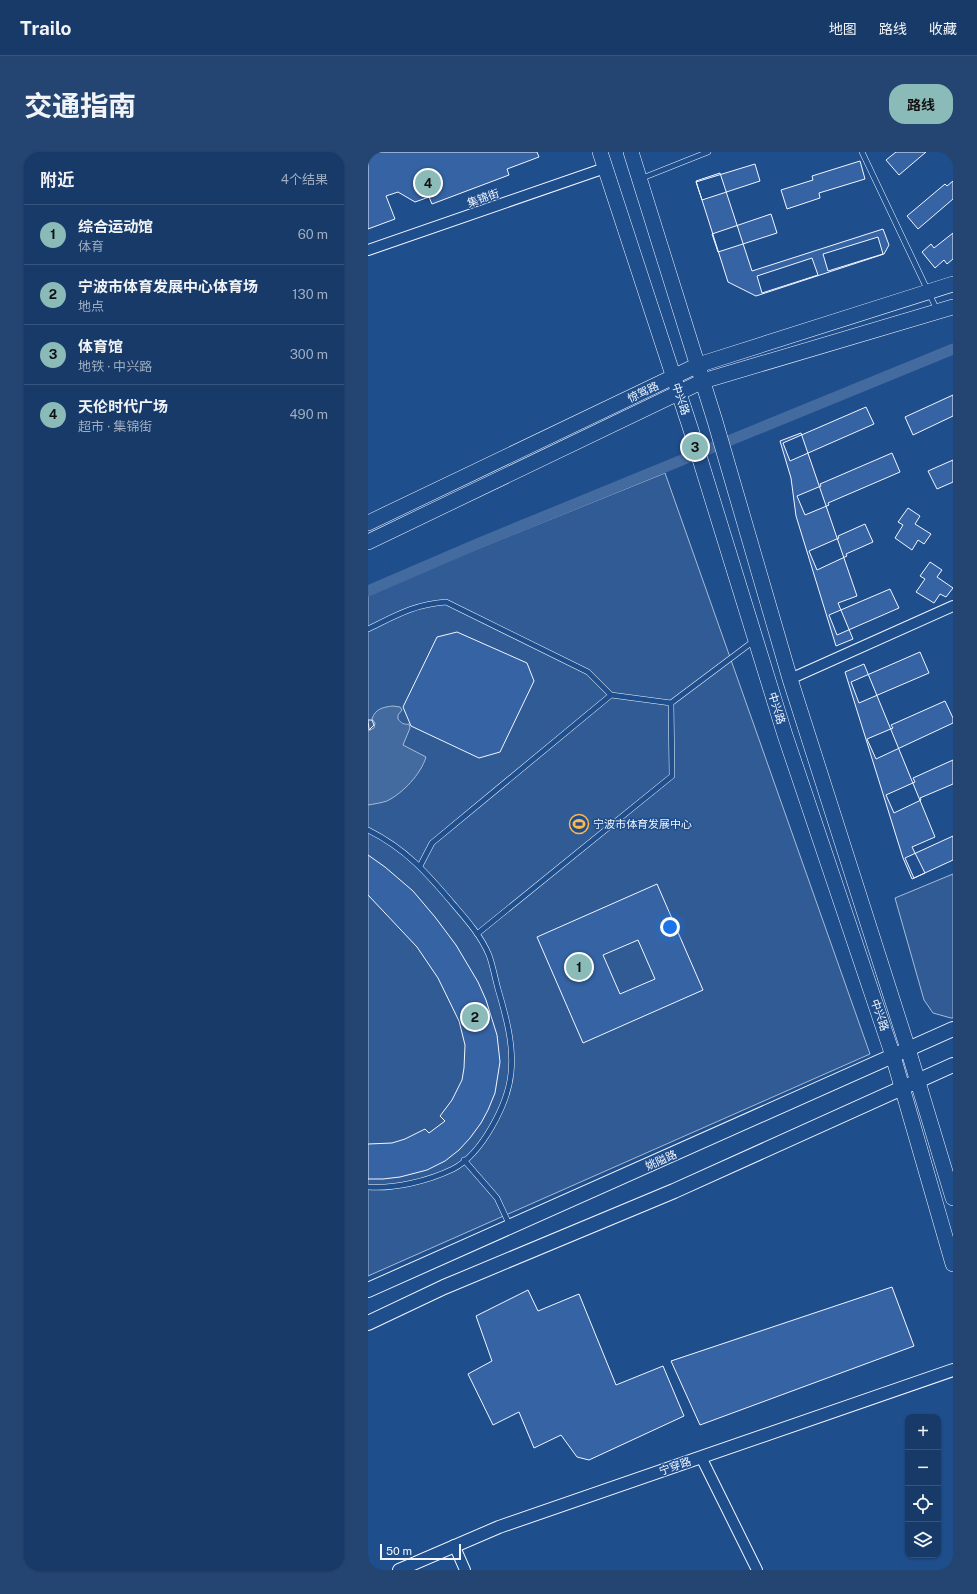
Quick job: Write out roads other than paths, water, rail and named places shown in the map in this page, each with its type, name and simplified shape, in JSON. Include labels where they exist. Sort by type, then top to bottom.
[{"type":"main road","name":"中兴路","points":[[600,152],[691,430],[785,735],[893,1056],[953,1264]]},
{"type":"main road","name":"中兴路","points":[[631,152],[703,380],[790,679],[908,1049],[916,1081],[953,1198]]},
{"type":"main road","name":"惊驾路","points":[[368,523],[698,365],[953,284]]},
{"type":"main road","name":"惊驾路","points":[[368,542],[703,380],[953,307]]},
{"type":"main road","name":"姚隘路","points":[[368,1290],[953,1028]]},
{"type":"main road","points":[[368,1322],[444,1287],[674,1192],[953,1065]]},
{"type":"street","name":"集锦街","points":[[368,250],[606,168]]},
{"type":"street","points":[[790,679],[953,606]]},
{"type":"street","name":"宁穿路","points":[[399,1570],[454,1545],[499,1527],[953,1370]]},
{"type":"street","points":[[701,1457],[757,1570]]},
{"type":"street","points":[[454,1545],[465,1570]]},
{"type":"lane","points":[[640,179],[708,152]]},
{"type":"lane","points":[[862,152],[938,311]]},
{"type":"lane","points":[[368,629],[416,606],[446,602],[588,672],[611,695],[671,703],[756,639]]},
{"type":"lane","points":[[420,866],[432,843],[611,695]]},
{"type":"lane","points":[[477,934],[672,776],[671,703]]},
{"type":"lane","points":[[368,830],[396,847],[420,866],[477,934],[488,954],[507,1022],[511,1047],[511,1072],[503,1107],[479,1144],[464,1160],[454,1168],[408,1184],[384,1188],[368,1187]]},
{"type":"lane","points":[[464,1160],[497,1198],[511,1227]]},
{"type":"waterway","points":[[368,591],[477,544],[953,349]]},
{"type":"place","name":"天伦时代广场","points":[[428,183]]},
{"type":"place","name":"体育馆","points":[[695,447]]},
{"type":"place","name":"宁波市体育发展中心","points":[[579,824]]},
{"type":"place","name":"综合运动馆","points":[[579,967]]},
{"type":"place","name":"宁波市体育发展中心体育场","points":[[475,1017]]}]
